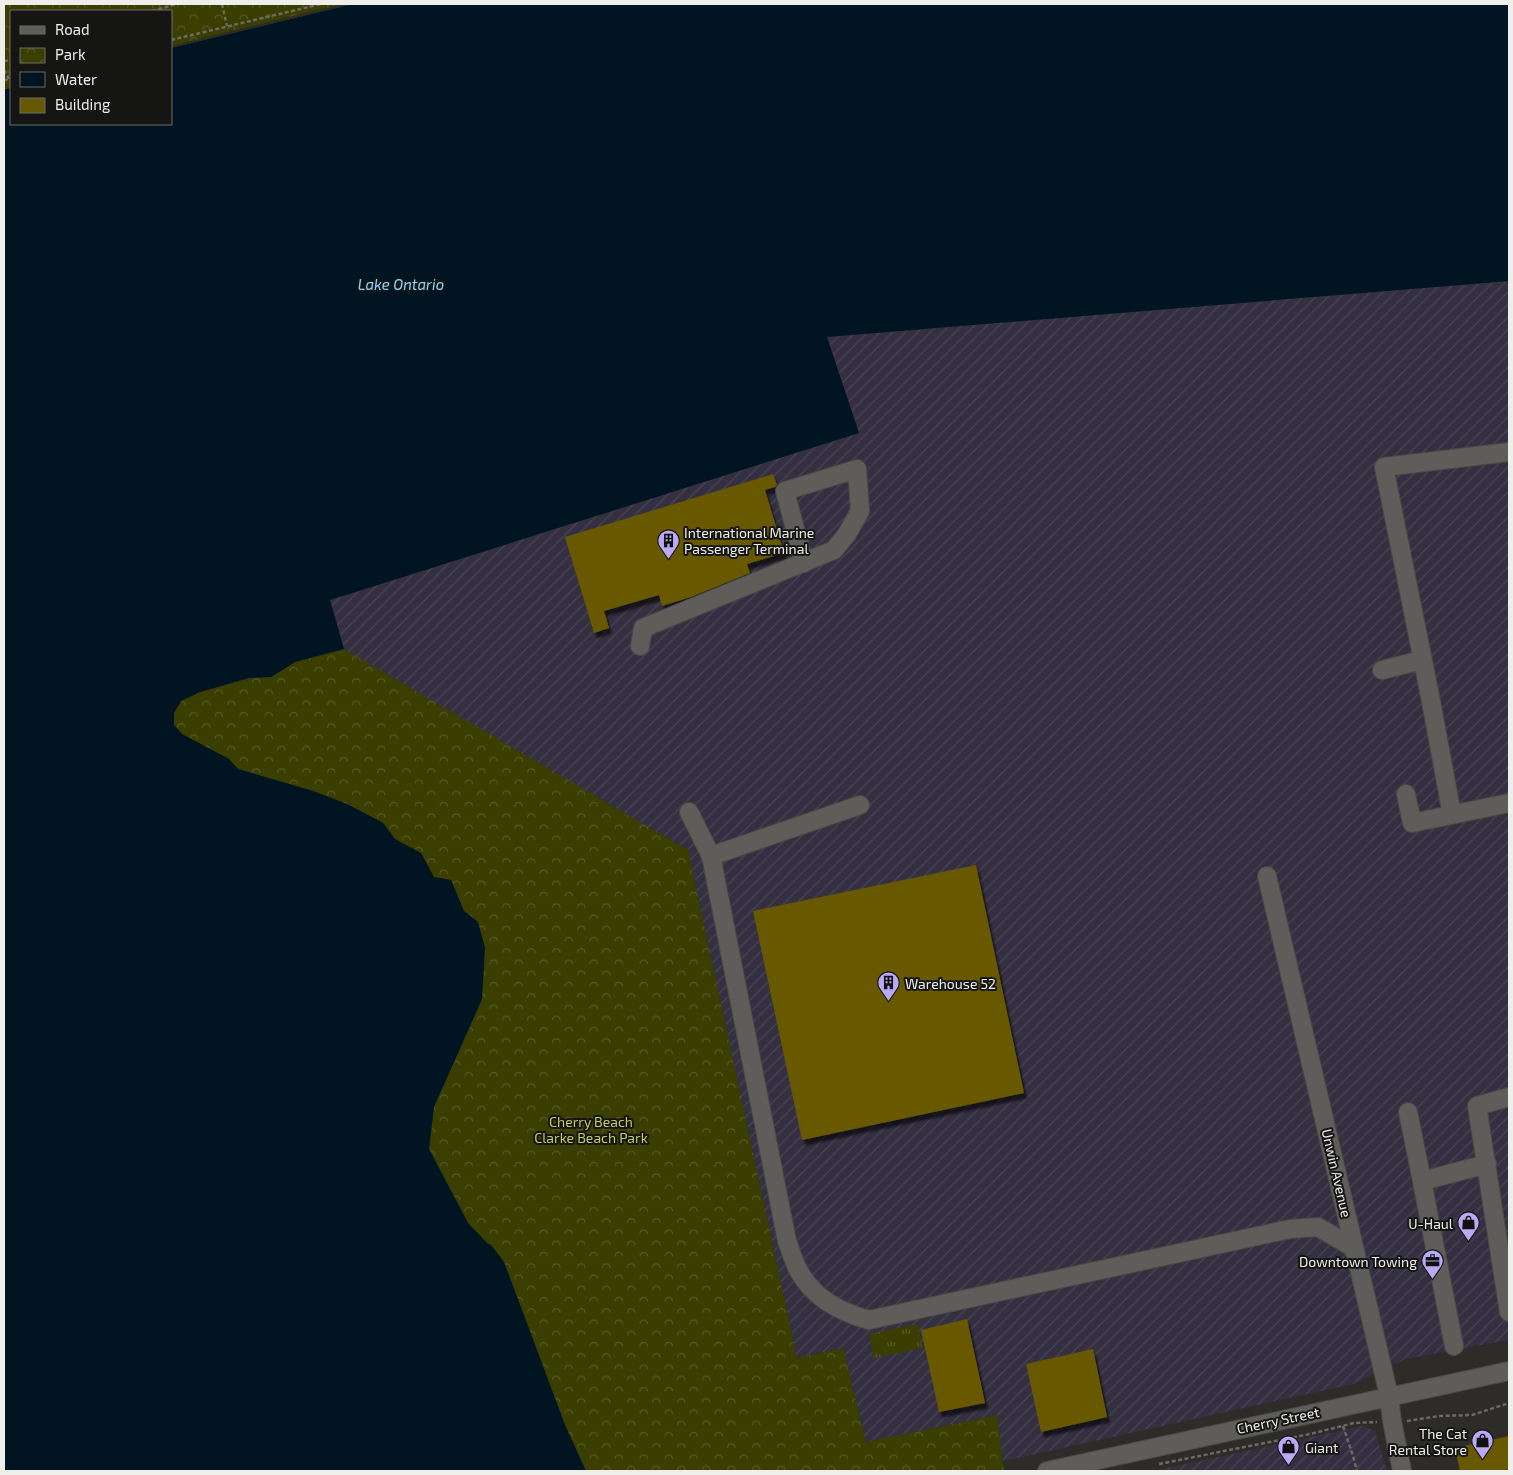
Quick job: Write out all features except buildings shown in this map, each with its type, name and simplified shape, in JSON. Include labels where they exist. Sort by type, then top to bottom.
[{"type":"street","points":[[1452,815],[1384,467],[1509,452]]},
{"type":"street","points":[[640,646],[643,628],[804,563],[834,550],[847,534],[860,511],[857,469],[786,490],[804,563]]},
{"type":"street","points":[[1382,670],[1422,660]]},
{"type":"street","points":[[1406,794],[1412,823],[1509,803]]},
{"type":"street","points":[[711,856],[860,805]]},
{"type":"street","points":[[689,812],[711,856],[787,1241],[800,1273],[820,1298],[847,1313],[869,1320],[1290,1229],[1318,1228],[1354,1248]]},
{"type":"street","name":"Unwin Avenue","points":[[1267,876],[1389,1396],[1402,1471]]},
{"type":"street","points":[[1509,1097],[1477,1106],[1509,1312]]},
{"type":"street","points":[[1408,1112],[1454,1346]]},
{"type":"street","points":[[1422,1182],[1487,1164]]},
{"type":"street","name":"Cherry Street","points":[[1046,1471],[1509,1371]]},
{"type":"path","points":[[156,10],[177,4]]},
{"type":"path","points":[[222,4],[227,26]]},
{"type":"path","points":[[172,40],[321,4]]},
{"type":"path","points":[[4,70],[10,79],[4,80]]},
{"type":"path","points":[[1417,1420],[1439,1416],[1472,1414],[1509,1403]]},
{"type":"path","points":[[1155,1465],[1366,1422]]},
{"type":"path","points":[[1343,1426],[1354,1456],[1357,1471]]},
{"type":"shaded area","points":[[1509,281],[1509,1340],[1405,1359],[1353,1384],[1003,1461],[997,1415],[866,1442],[843,1348],[797,1358],[688,850],[352,662],[344,649],[330,600],[859,433],[827,337]]},
{"type":"shaded area","points":[[1362,1426],[1375,1431],[1387,1471],[1153,1471]]},
{"type":"green space","points":[[4,4],[353,4],[172,48],[172,10],[10,10],[10,88],[4,90]]},
{"type":"green space","name":"Cherry Beach Clarke Beach Park","points":[[344,649],[688,850],[797,1358],[843,1348],[866,1442],[997,1415],[1004,1471],[586,1471],[565,1425],[504,1262],[468,1223],[429,1149],[434,1107],[482,999],[478,922],[464,911],[451,880],[434,877],[421,853],[395,839],[383,823],[347,804],[313,791],[238,769],[229,759],[182,734],[174,725],[174,713],[181,701],[200,692],[249,678],[271,677],[295,662]]},
{"type":"green space","points":[[918,1324],[922,1348],[874,1358],[869,1334]]},
{"type":"water","name":"Lake Ontario","points":[[353,4],[1509,4],[1509,281],[827,337],[859,433],[330,600],[344,649],[295,662],[271,677],[249,678],[200,692],[181,701],[174,713],[174,725],[182,734],[229,759],[238,769],[313,791],[347,804],[383,823],[395,839],[421,853],[434,877],[451,880],[464,911],[478,922],[485,948],[482,999],[434,1107],[429,1149],[468,1223],[491,1245],[504,1262],[565,1425],[586,1471],[4,1471],[4,90],[10,88],[10,125],[172,125],[172,48]]},
{"type":"pier","points":[[342,4],[353,4],[172,48],[172,46]]},
{"type":"place","name":"International Marine Passenger Terminal","points":[[668,559]]},
{"type":"place","name":"Warehouse 52","points":[[889,1002]]},
{"type":"place","name":"U-Haul","points":[[1469,1242]]},
{"type":"place","name":"Downtown Towing","points":[[1433,1280]]},
{"type":"place","name":"The Cat Rental Store","points":[[1483,1460]]},
{"type":"place","name":"Giant","points":[[1289,1466]]}]
